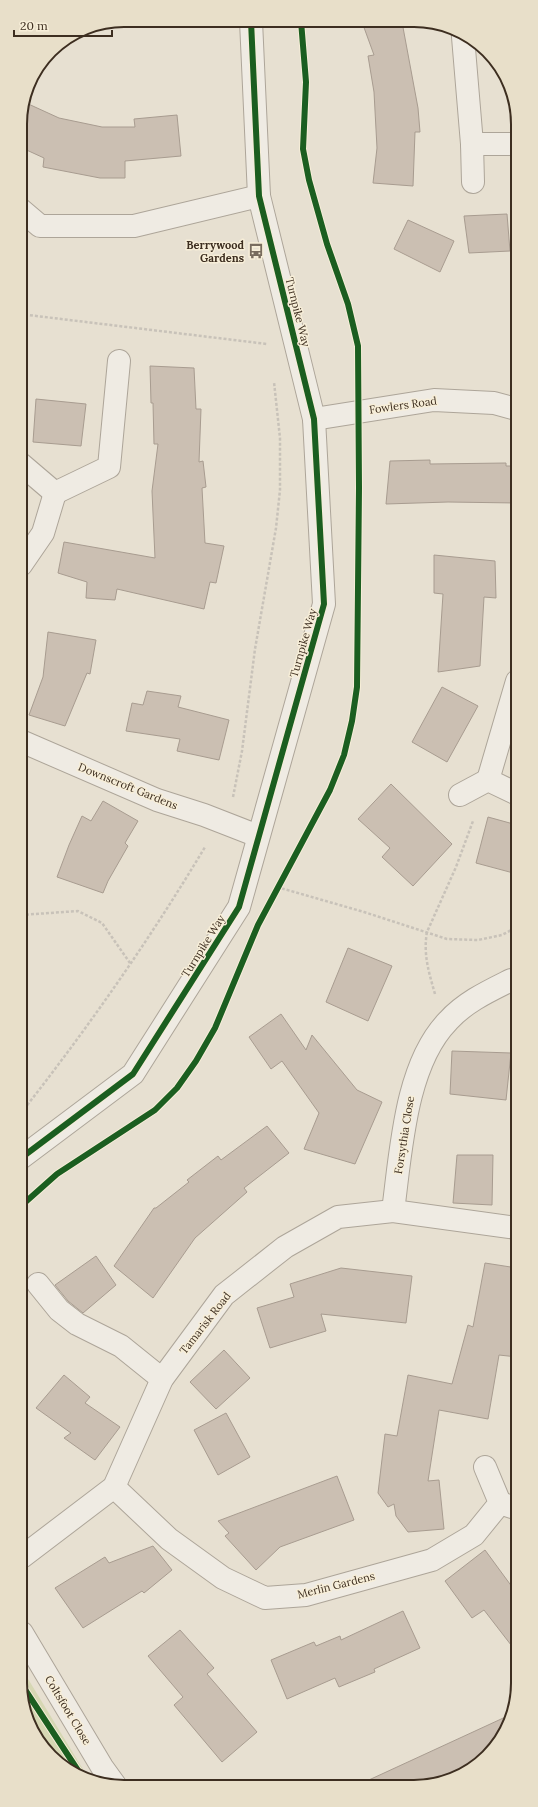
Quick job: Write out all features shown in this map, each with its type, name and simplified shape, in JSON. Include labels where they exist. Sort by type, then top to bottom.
[{"type":"street","name":"Turnpike Way","points":[[27,1154],[133,1074],[239,907],[324,604],[314,419],[259,196],[251,27]]},
{"type":"street","points":[[463,40],[472,144],[473,182]]},
{"type":"street","points":[[472,144],[511,144]]},
{"type":"street","points":[[27,215],[40,226],[134,226],[259,196]]},
{"type":"street","points":[[27,556],[43,533],[55,493],[109,467],[119,361]]},
{"type":"street","name":"Fowlers Road","points":[[314,419],[434,400],[494,403],[511,408]]},
{"type":"street","points":[[27,469],[55,493]]},
{"type":"street","points":[[460,795],[488,780],[511,701]]},
{"type":"street","name":"Downscroft Gardens","points":[[27,745],[157,800],[258,836]]},
{"type":"street","points":[[488,780],[511,791]]},
{"type":"street","name":"Forsythia Close","points":[[393,1211],[410,1093],[443,1014],[511,980]]},
{"type":"street","name":"Tamarisk Road","points":[[27,1553],[114,1487],[162,1379],[224,1295],[285,1247],[338,1217],[393,1211],[511,1227]]},
{"type":"street","points":[[38,1284],[59,1310],[77,1324],[121,1346],[162,1379]]},
{"type":"street","name":"Merlin Gardens","points":[[114,1487],[169,1539],[223,1578],[265,1598],[306,1595],[432,1560],[474,1535],[509,1506],[485,1467]]},
{"type":"street","name":"Coltsfoot Close","points":[[27,1641],[111,1779]]},
{"type":"path","points":[[27,315],[268,344]]},
{"type":"path","points":[[266,336],[269,350]]},
{"type":"path","points":[[27,1105],[90,1023],[175,898],[232,800],[242,751],[255,649],[276,528],[280,490],[280,438],[273,377]]},
{"type":"path","points":[[443,1014],[425,960],[427,932],[456,867],[488,780]]},
{"type":"path","points":[[274,894],[281,880]]},
{"type":"path","points":[[277,887],[364,912],[446,939],[478,940],[502,935],[511,930]]},
{"type":"path","points":[[27,915],[78,911],[102,923],[130,963]]},
{"type":"green space","points":[[27,1677],[84,1772],[75,1767],[55,1752],[40,1732],[30,1708],[27,1690]]},
{"type":"building","points":[[364,27],[403,27],[418,108],[420,132],[415,132],[413,186],[373,183],[377,148],[374,92],[368,56],[374,55]]},
{"type":"building","points":[[29,104],[59,118],[102,127],[135,127],[134,119],[177,115],[181,156],[125,161],[125,178],[100,178],[43,167],[44,158],[27,150],[27,117]]},
{"type":"building","points":[[507,214],[510,251],[469,253],[464,216]]},
{"type":"building","points":[[408,220],[454,241],[440,272],[394,249]]},
{"type":"building","points":[[150,366],[194,368],[196,409],[201,409],[199,462],[203,461],[206,487],[202,488],[205,543],[224,546],[216,583],[210,582],[204,609],[117,589],[115,600],[86,598],[87,582],[58,573],[64,542],[155,558],[152,491],[158,444],[154,444]]},
{"type":"building","points":[[36,399],[86,404],[81,446],[33,442]]},
{"type":"building","points":[[430,460],[430,464],[506,463],[506,466],[511,466],[511,503],[448,502],[386,504],[390,461]]},
{"type":"building","points":[[434,555],[495,561],[496,598],[484,597],[480,666],[438,672],[443,594],[434,593]]},
{"type":"building","points":[[48,632],[96,640],[90,674],[87,673],[65,726],[29,715],[43,677]]},
{"type":"building","points":[[442,687],[478,706],[447,762],[412,742]]},
{"type":"building","points":[[147,691],[181,696],[178,707],[229,720],[219,760],[177,751],[180,739],[126,731],[132,703],[143,705]]},
{"type":"building","points":[[391,784],[452,844],[413,886],[382,857],[390,848],[358,819]]},
{"type":"building","points":[[103,801],[138,821],[125,843],[128,846],[108,881],[103,893],[57,877],[82,816],[91,821]]},
{"type":"building","points":[[488,817],[511,823],[511,872],[476,863]]},
{"type":"building","points":[[348,948],[392,966],[368,1021],[326,1002]]},
{"type":"building","points":[[281,1014],[306,1050],[312,1035],[357,1090],[382,1102],[355,1164],[304,1149],[319,1113],[282,1061],[271,1069],[249,1037]]},
{"type":"building","points":[[452,1051],[511,1053],[506,1100],[450,1094]]},
{"type":"building","points":[[267,1126],[289,1153],[244,1188],[247,1192],[195,1238],[153,1298],[114,1266],[154,1208],[189,1182],[187,1180],[218,1156],[221,1160]]},
{"type":"building","points":[[457,1155],[493,1155],[492,1205],[453,1203]]},
{"type":"building","points":[[96,1256],[116,1285],[83,1313],[68,1301],[55,1285]]},
{"type":"building","points":[[485,1263],[511,1267],[511,1356],[499,1355],[488,1419],[439,1410],[428,1481],[439,1480],[444,1529],[408,1532],[396,1516],[394,1504],[388,1507],[378,1493],[385,1434],[397,1436],[408,1375],[452,1384],[468,1325],[473,1327]]},
{"type":"building","points":[[341,1268],[412,1276],[406,1323],[321,1314],[326,1331],[270,1348],[257,1308],[294,1297],[290,1284]]},
{"type":"building","points":[[224,1350],[250,1378],[216,1409],[190,1382]]},
{"type":"building","points":[[64,1375],[90,1397],[85,1403],[120,1427],[95,1460],[64,1438],[71,1433],[36,1408]]},
{"type":"building","points":[[226,1413],[250,1457],[218,1475],[194,1430]]},
{"type":"building","points":[[337,1476],[354,1520],[280,1547],[256,1570],[225,1536],[229,1533],[218,1521]]},
{"type":"building","points":[[153,1546],[172,1570],[144,1593],[142,1591],[83,1628],[55,1588],[105,1557],[109,1563]]},
{"type":"building","points":[[485,1550],[511,1585],[511,1645],[484,1610],[472,1618],[445,1581]]},
{"type":"building","points":[[403,1611],[420,1648],[374,1669],[375,1672],[339,1687],[335,1678],[287,1699],[271,1660],[314,1642],[316,1646],[340,1636],[341,1640]]},
{"type":"building","points":[[180,1630],[214,1668],[207,1674],[257,1732],[222,1762],[174,1705],[183,1697],[148,1656]]},
{"type":"building","points":[[505,1717],[495,1737],[483,1752],[463,1767],[451,1773],[427,1779],[369,1780]]},
{"type":"cycle path","points":[[27,1154],[133,1074],[239,907],[324,604],[314,419],[259,196],[251,27]]},
{"type":"cycle path","points":[[27,1201],[57,1174],[155,1110],[177,1088],[196,1061],[215,1028],[258,925],[330,790],[344,755],[352,721],[357,687],[359,488],[358,346],[348,304],[327,244],[309,180],[303,149],[306,82],[301,27]]},
{"type":"cycle path","points":[[28,1694],[76,1768]]},
{"type":"place","name":"Berrywood Gardens","points":[[256,251]]}]
